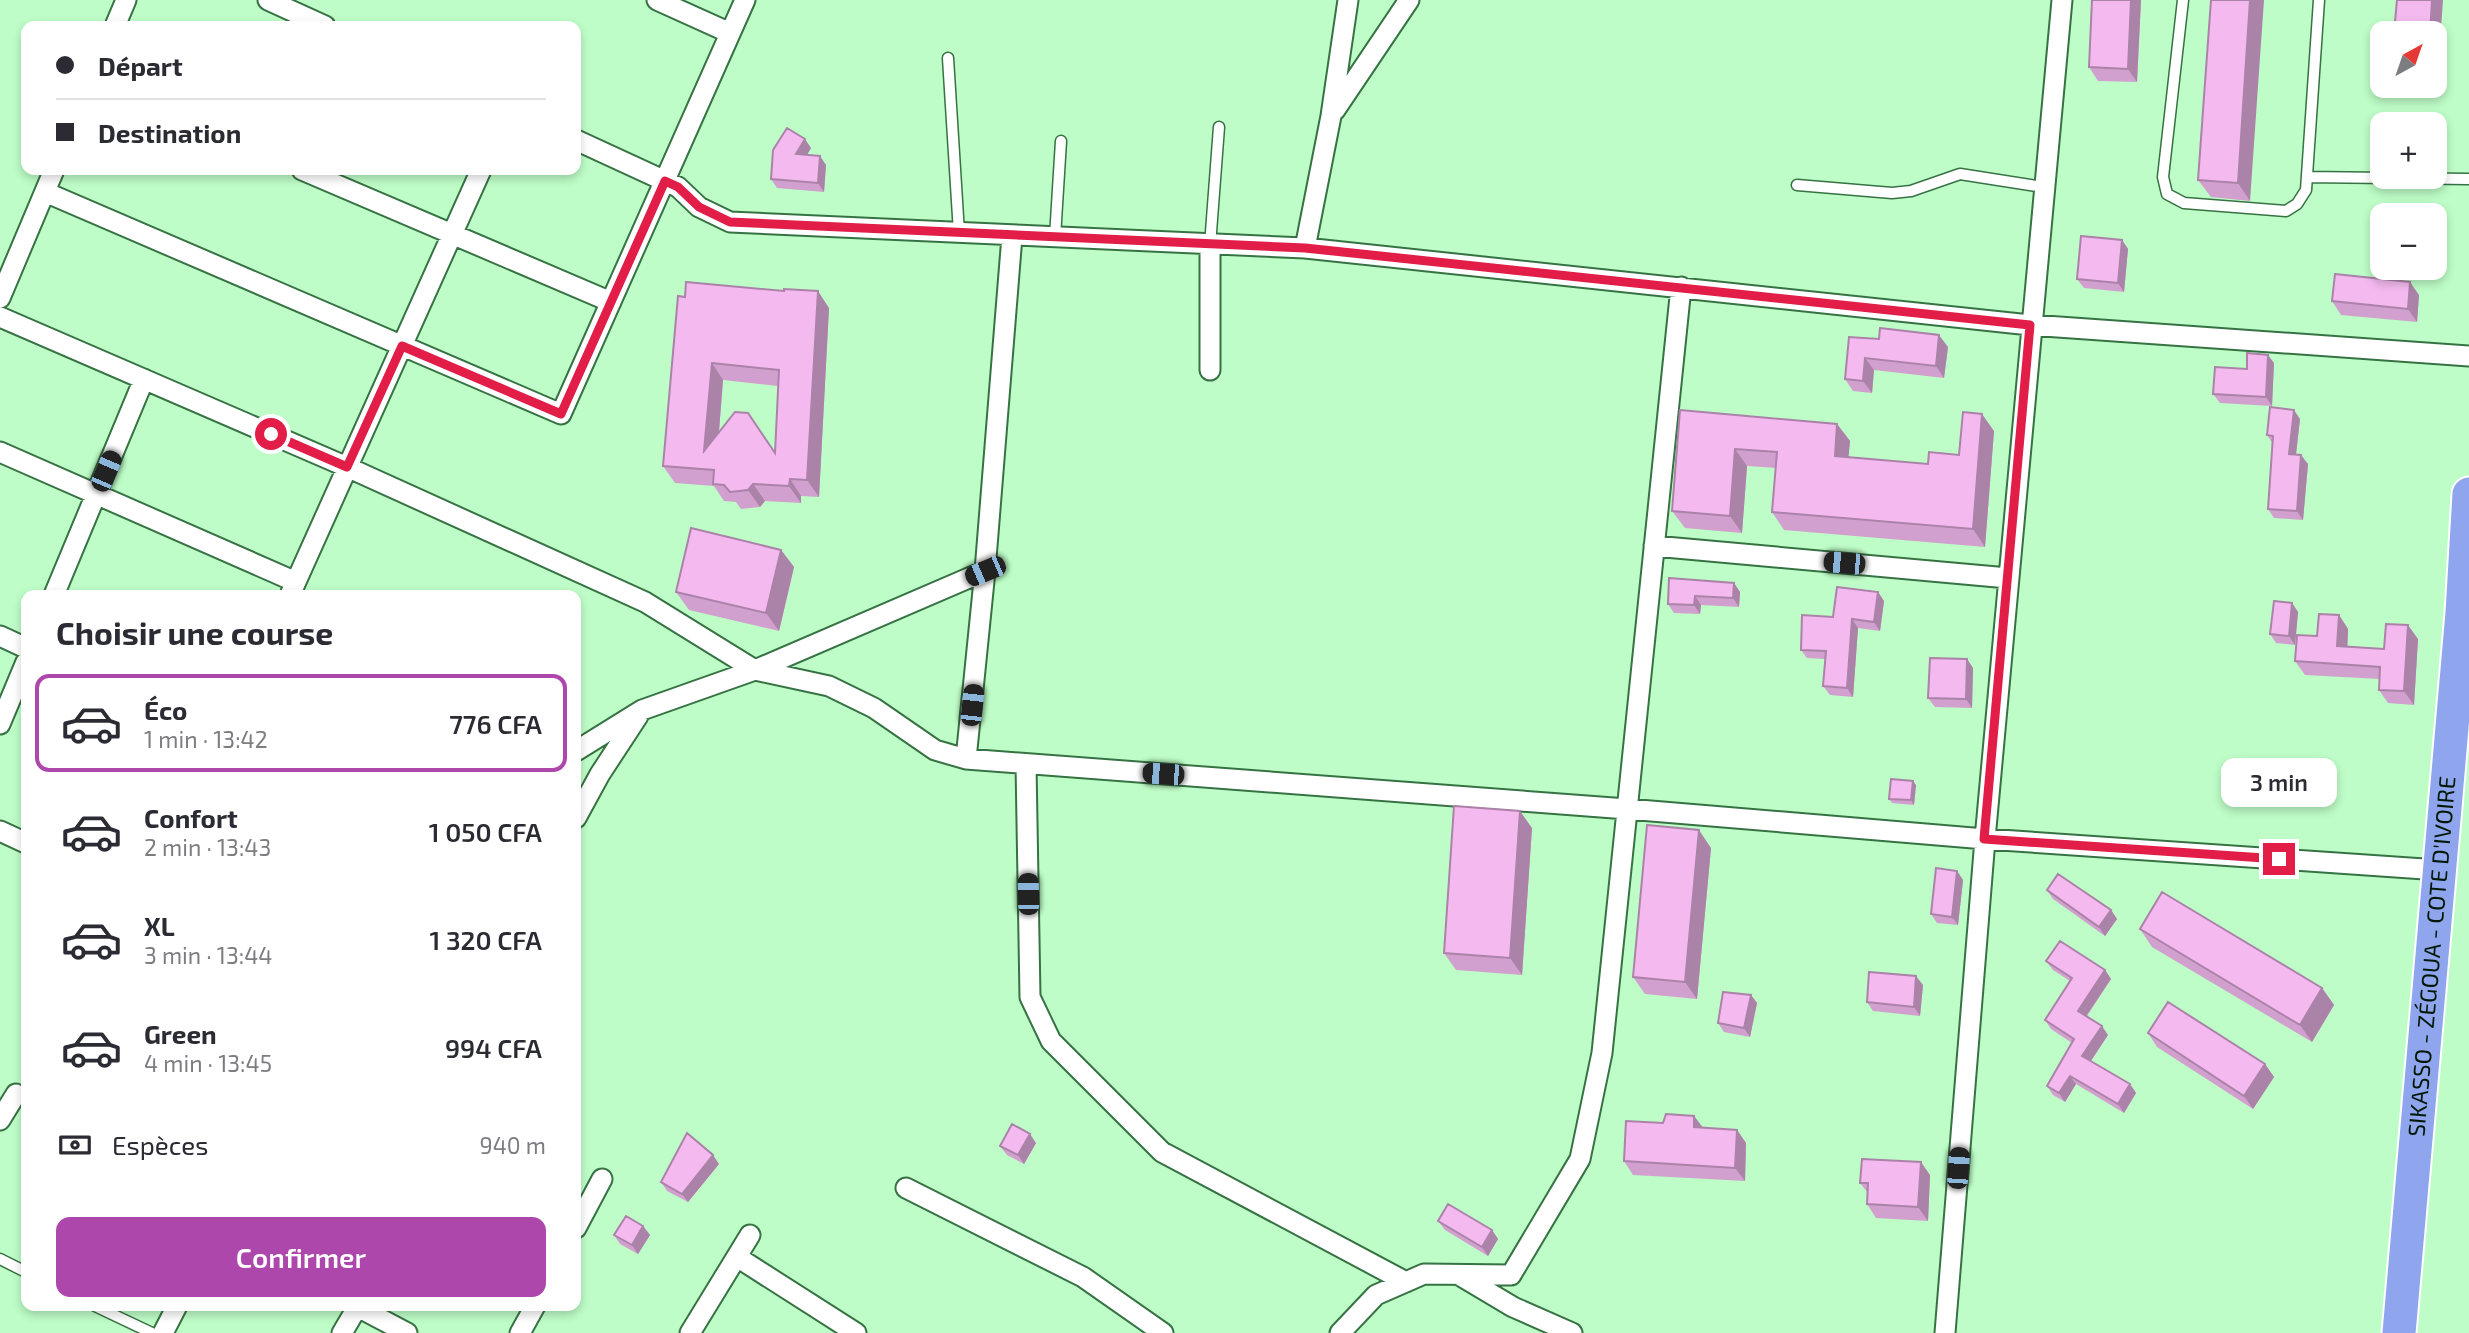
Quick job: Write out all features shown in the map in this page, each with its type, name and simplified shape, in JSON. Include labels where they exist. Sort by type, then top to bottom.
[{"type":"highway","name":"SIKASSO - ZÉGOUA - COTE D'IVOIRE","points":[[2399,1333],[2462,613],[2469,494]]},
{"type":"street","points":[[117,21],[126,0]]},
{"type":"street","points":[[268,0],[315,21]]},
{"type":"street","points":[[657,0],[730,33]]},
{"type":"street","points":[[45,192],[561,414],[745,0]]},
{"type":"street","points":[[1305,248],[1331,116],[1348,0]]},
{"type":"street","points":[[1331,116],[1409,0]]},
{"type":"street","points":[[1945,1333],[1984,839],[2062,0]]},
{"type":"street","points":[[581,142],[678,187],[699,207],[730,222],[1305,248],[2030,325],[2469,356]]},
{"type":"street","points":[[0,298],[52,175]]},
{"type":"street","points":[[314,175],[611,302]]},
{"type":"street","points":[[0,452],[96,494],[293,588],[479,175]]},
{"type":"street","points":[[966,759],[985,571],[1012,236]]},
{"type":"street","points":[[1210,244],[1210,370]]},
{"type":"street","points":[[1339,1333],[1376,1296],[1424,1274],[1511,1275],[1580,1159],[1602,1053],[1681,287]]},
{"type":"street","points":[[0,317],[347,467],[645,602],[755,670],[829,686],[874,708],[935,750],[966,759],[1984,839],[2439,870]]},
{"type":"street","points":[[56,590],[144,379]]},
{"type":"street","points":[[1654,546],[2008,578]]},
{"type":"street","points":[[581,748],[642,710],[755,670],[985,571]]},
{"type":"street","points":[[0,636],[21,646]]},
{"type":"street","points":[[0,724],[21,674]]},
{"type":"street","points":[[581,809],[600,774],[642,710]]},
{"type":"street","points":[[1026,764],[1030,997],[1051,1041],[1162,1152],[1406,1282]]},
{"type":"street","points":[[0,831],[21,841]]},
{"type":"street","points":[[0,1120],[14,1093]]},
{"type":"street","points":[[581,1219],[602,1179]]},
{"type":"street","points":[[906,1188],[1083,1277],[1163,1333]]},
{"type":"street","points":[[690,1333],[750,1235]]},
{"type":"street","points":[[737,1257],[856,1333]]},
{"type":"street","points":[[1457,1274],[1513,1307],[1572,1333]]},
{"type":"street","points":[[163,1333],[174,1311]]},
{"type":"street","points":[[342,1333],[354,1311]]},
{"type":"street","points":[[366,1311],[407,1333]]},
{"type":"street","points":[[520,1333],[532,1311]]},
{"type":"lane","points":[[2183,0],[2163,177],[2167,194],[2184,203],[2286,211],[2297,204],[2306,190],[2319,0]]},
{"type":"lane","points":[[948,58],[959,233]]},
{"type":"lane","points":[[1210,244],[1219,127]]},
{"type":"lane","points":[[1055,238],[1061,141]]},
{"type":"lane","points":[[1797,186],[1892,193],[1910,191],[1960,174],[2043,187]]},
{"type":"lane","points":[[2307,177],[2469,180]]},
{"type":"lane","points":[[0,1259],[21,1270]]},
{"type":"lane","points":[[106,1311],[152,1333]]},
{"type":"building","points":[[2092,0],[2131,0],[2128,69],[2089,67]]},
{"type":"building","points":[[2211,0],[2250,0],[2238,183],[2198,180]]},
{"type":"building","points":[[2397,0],[2432,0],[2431,21],[2395,21]]},
{"type":"building","points":[[787,128],[805,139],[796,154],[820,156],[818,183],[771,179],[773,150]]},
{"type":"building","points":[[2081,236],[2122,240],[2118,283],[2077,279]]},
{"type":"building","points":[[2335,274],[2370,278],[2370,280],[2410,282],[2408,309],[2332,301]]},
{"type":"building","points":[[686,282],[784,291],[818,291],[807,480],[790,479],[789,486],[753,484],[748,490],[730,492],[724,485],[713,484],[714,470],[663,466],[678,296],[685,297]],"holes":[[[712,363],[779,370],[775,453],[748,413],[735,412],[704,451]]]},
{"type":"building","points":[[1880,328],[1939,335],[1936,366],[1865,358],[1863,381],[1845,379],[1849,337],[1879,339]]},
{"type":"building","points":[[2247,353],[2268,355],[2266,397],[2213,394],[2215,367],[2247,369]]},
{"type":"building","points":[[2270,407],[2294,410],[2289,454],[2301,455],[2297,511],[2268,509],[2273,436],[2267,435]]},
{"type":"building","points":[[1680,410],[1837,424],[1835,456],[1928,464],[1929,452],[1959,455],[1963,412],[1982,414],[1973,529],[1772,512],[1777,452],[1735,449],[1730,516],[1672,511]]},
{"type":"building","points":[[691,528],[781,550],[766,613],[676,592]]},
{"type":"building","points":[[1669,578],[1734,583],[1733,598],[1695,596],[1694,605],[1668,604]]},
{"type":"building","points":[[1837,587],[1878,592],[1874,622],[1852,619],[1847,688],[1823,686],[1826,651],[1801,650],[1802,615],[1833,617]]},
{"type":"building","points":[[2274,601],[2292,603],[2289,636],[2270,634]]},
{"type":"building","points":[[2319,614],[2339,615],[2337,646],[2384,649],[2386,624],[2408,625],[2404,691],[2379,690],[2380,667],[2295,661],[2297,635],[2317,636]]},
{"type":"building","points":[[1930,658],[1967,659],[1966,699],[1928,698]]},
{"type":"building","points":[[1891,779],[1913,781],[1911,800],[1889,799]]},
{"type":"building","points":[[1454,806],[1520,811],[1510,958],[1444,953]]},
{"type":"building","points":[[1647,825],[1699,830],[1685,982],[1633,977]]},
{"type":"building","points":[[1936,868],[1957,871],[1952,917],[1931,914]]},
{"type":"building","points":[[2058,874],[2111,910],[2099,927],[2047,890]]},
{"type":"building","points":[[2162,892],[2322,988],[2300,1025],[2140,929]]},
{"type":"building","points":[[2060,941],[2105,970],[2078,1011],[2102,1026],[2082,1056],[2130,1084],[2118,1104],[2070,1076],[2059,1093],[2047,1086],[2074,1039],[2045,1020],[2072,978],[2046,961]]},
{"type":"building","points":[[1869,972],[1916,976],[1914,1007],[1867,1002]]},
{"type":"building","points":[[1723,992],[1751,995],[1744,1028],[1718,1023]]},
{"type":"building","points":[[2168,1002],[2265,1064],[2244,1096],[2148,1033]]},
{"type":"building","points":[[1666,1114],[1694,1116],[1694,1127],[1737,1130],[1735,1168],[1624,1161],[1626,1121],[1663,1123]]},
{"type":"building","points":[[1012,1124],[1030,1134],[1018,1155],[1000,1146]]},
{"type":"building","points":[[687,1133],[713,1155],[682,1194],[661,1182]]},
{"type":"building","points":[[1862,1159],[1921,1162],[1918,1207],[1867,1204],[1868,1183],[1860,1183]]},
{"type":"building","points":[[1448,1204],[1492,1230],[1482,1247],[1438,1221]]},
{"type":"building","points":[[626,1216],[643,1226],[632,1245],[614,1235]]},
{"type":"route","points":[[271,434],[347,467],[402,346],[561,414],[665,181],[678,187],[699,207],[730,222],[1305,248],[2030,325],[1984,839],[2279,859]]}]
